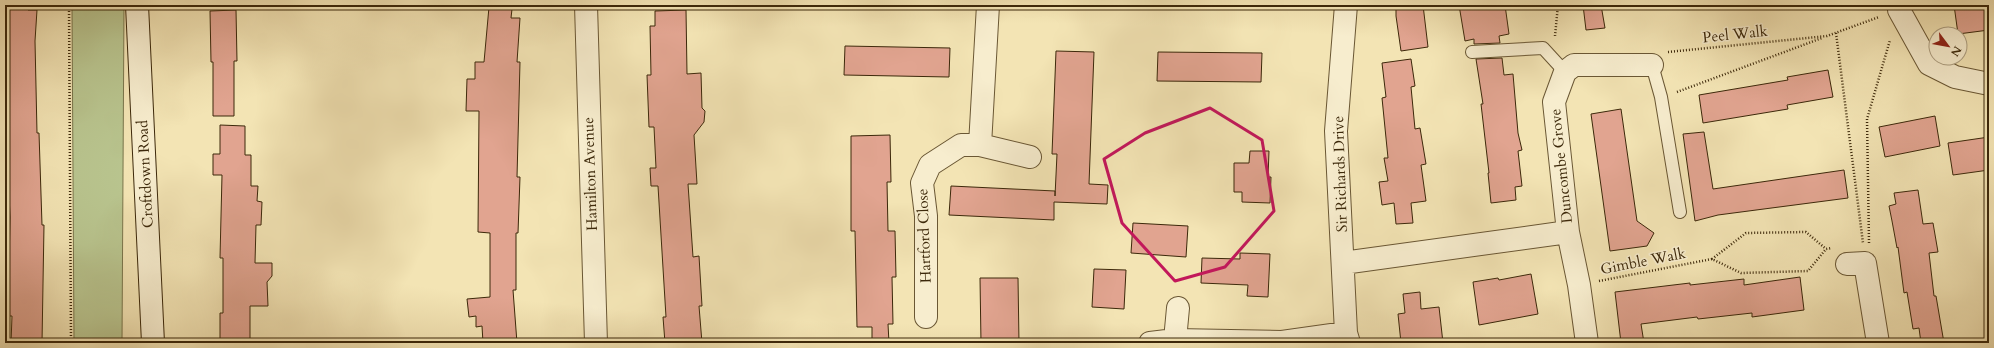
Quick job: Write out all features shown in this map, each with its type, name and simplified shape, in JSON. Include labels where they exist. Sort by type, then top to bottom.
[{"type":"street","name":"Croftdown Road","points":[[137,5],[153,343]]},
{"type":"street","name":"Hamilton Avenue","points":[[586,5],[596,343]]},
{"type":"street","points":[[980,145],[988,5]]},
{"type":"street","name":"Sir Richards Drive","points":[[1346,5],[1336,131],[1347,338]]},
{"type":"street","points":[[1899,8],[1929,64],[1955,77],[1989,84]]},
{"type":"street","points":[[1569,69],[1652,65]]},
{"type":"street","name":"Duncombe Grove","points":[[1569,69],[1554,102],[1568,232],[1579,285],[1587,343]]},
{"type":"street","name":"Hartford Close","points":[[926,317],[926,216],[922,183],[930,165],[961,145],[980,145],[1030,156]]},
{"type":"street","name":"Duncombe Grove","points":[[1343,263],[1568,232]]},
{"type":"street","points":[[1846,253],[1865,263],[1878,343]]},
{"type":"street","points":[[1175,340],[1178,308]]},
{"type":"street","points":[[1150,343],[1175,340],[1282,342],[1347,338]]},
{"type":"lane","points":[[1472,52],[1543,48],[1569,69]]},
{"type":"lane","points":[[1652,65],[1661,97],[1680,212]]},
{"type":"path","points":[[69,5],[71,343]]},
{"type":"path","points":[[1558,5],[1555,37],[1569,69]]},
{"type":"path","points":[[1712,259],[1741,273],[1808,271],[1826,249],[1846,253],[1863,245],[1869,244],[1867,119],[1899,8]]},
{"type":"path","name":"Peel Walk","points":[[1661,97],[1836,33],[1899,8]]},
{"type":"path","points":[[1836,33],[1863,245]]},
{"type":"path","name":"Peel Walk","points":[[1652,65],[1661,53],[1827,36]]},
{"type":"path","name":"Gimble Walk","points":[[1579,285],[1712,259],[1746,233],[1806,232],[1826,249]]},
{"type":"highlighted area","points":[[1210,108],[1262,140],[1274,211],[1225,267],[1175,281],[1122,223],[1104,159],[1145,133]]},
{"type":"green space","points":[[72,5],[124,5],[122,343],[74,343]]},
{"type":"building","points":[[5,5],[28,5],[28,10],[37,10],[35,41],[37,133],[39,133],[42,225],[44,225],[42,343],[11,343],[12,316],[8,316],[10,217],[5,127]]},
{"type":"building","points":[[1396,5],[1423,5],[1428,47],[1401,51]]},
{"type":"building","points":[[1459,5],[1505,5],[1509,34],[1499,36],[1500,43],[1474,44],[1474,39],[1465,41]]},
{"type":"building","points":[[1583,5],[1601,5],[1605,28],[1586,30]]},
{"type":"building","points":[[1954,5],[1989,5],[1989,30],[1968,33],[1968,26],[1957,26]]},
{"type":"building","points":[[489,7],[512,9],[511,18],[520,18],[517,62],[520,62],[517,177],[520,177],[518,233],[516,233],[516,290],[513,290],[517,343],[483,343],[482,326],[476,327],[476,316],[469,317],[467,299],[490,297],[490,233],[478,232],[479,111],[466,111],[467,79],[475,79],[475,62],[484,62]]},
{"type":"building","points":[[236,10],[237,61],[234,61],[234,116],[213,116],[213,62],[211,62],[210,11]]},
{"type":"building","points":[[686,10],[687,74],[701,73],[702,108],[705,111],[704,122],[694,135],[697,184],[688,184],[693,257],[699,256],[702,306],[699,306],[702,343],[665,343],[663,317],[666,317],[658,186],[651,186],[650,168],[656,168],[654,127],[649,127],[647,75],[651,75],[650,26],[655,26],[655,11]]},
{"type":"building","points":[[845,46],[950,48],[949,77],[844,75]]},
{"type":"building","points":[[1056,51],[1094,52],[1089,184],[1108,185],[1107,204],[1054,202],[1054,220],[949,215],[951,186],[1055,191],[1055,196],[1057,154],[1052,154]]},
{"type":"building","points":[[1158,52],[1262,53],[1261,82],[1157,81]]},
{"type":"building","points":[[1502,58],[1504,75],[1513,74],[1518,133],[1522,150],[1518,151],[1522,186],[1515,187],[1516,200],[1491,203],[1481,104],[1483,104],[1476,59]]},
{"type":"building","points":[[1411,59],[1415,86],[1411,87],[1415,129],[1420,128],[1426,164],[1421,165],[1426,201],[1411,203],[1413,223],[1396,224],[1394,203],[1382,205],[1379,182],[1388,181],[1384,158],[1388,158],[1382,98],[1386,97],[1382,63]]},
{"type":"building","points":[[1828,70],[1833,97],[1787,105],[1788,109],[1703,123],[1699,95],[1788,80],[1787,77]]},
{"type":"building","points":[[1621,109],[1637,221],[1654,233],[1647,246],[1610,251],[1591,114]]},
{"type":"building","points":[[1935,116],[1940,146],[1885,157],[1879,127]]},
{"type":"building","points":[[220,125],[245,126],[245,155],[251,155],[251,186],[258,186],[257,201],[262,202],[261,225],[256,225],[255,263],[272,263],[272,276],[267,282],[268,306],[250,306],[250,343],[220,343],[220,313],[223,313],[223,258],[220,258],[222,175],[213,175],[213,154],[220,154]]},
{"type":"building","points":[[1704,132],[1713,189],[1844,170],[1848,198],[1718,215],[1695,221],[1683,134]]},
{"type":"building","points":[[890,135],[891,182],[887,182],[888,231],[895,231],[896,277],[892,277],[893,324],[888,324],[889,343],[872,343],[872,327],[857,327],[855,231],[851,231],[851,136]]},
{"type":"building","points":[[1989,137],[1989,170],[1953,175],[1948,143]]},
{"type":"building","points":[[1250,151],[1269,151],[1268,177],[1271,177],[1270,203],[1242,202],[1242,192],[1234,192],[1234,163],[1249,163]]},
{"type":"building","points":[[1918,190],[1923,224],[1933,223],[1938,252],[1929,253],[1934,296],[1936,296],[1944,343],[1921,343],[1919,328],[1913,329],[1907,292],[1904,293],[1898,247],[1897,248],[1889,206],[1896,204],[1894,193]]},
{"type":"building","points":[[1133,223],[1188,226],[1186,257],[1131,253]]},
{"type":"building","points":[[1240,253],[1270,254],[1268,297],[1247,296],[1248,285],[1201,283],[1202,258],[1240,259]]},
{"type":"building","points":[[1094,269],[1126,270],[1124,309],[1092,307]]},
{"type":"building","points":[[1531,274],[1538,314],[1479,325],[1473,282],[1498,278],[1499,280]]},
{"type":"building","points":[[1800,277],[1804,310],[1752,317],[1752,313],[1698,319],[1697,317],[1641,324],[1644,343],[1621,343],[1615,292],[1690,283],[1690,285],[1744,279],[1744,285]]},
{"type":"building","points":[[980,278],[1018,278],[1019,343],[981,343]]},
{"type":"building","points":[[1420,292],[1421,309],[1439,307],[1443,343],[1401,343],[1398,314],[1405,313],[1403,294]]}]
